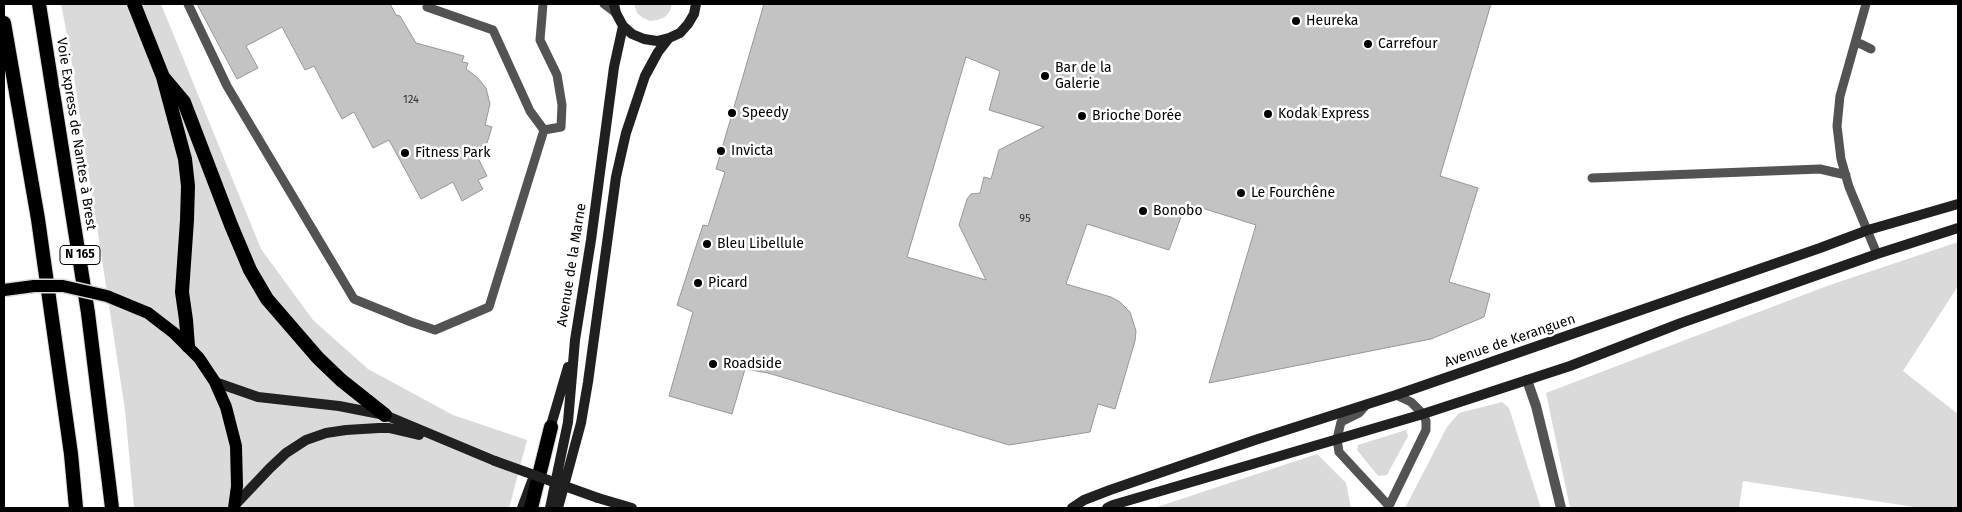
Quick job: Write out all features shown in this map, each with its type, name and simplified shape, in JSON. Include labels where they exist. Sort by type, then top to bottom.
[{"type":"highway","name":"Voie Express de Nantes à Brest","points":[[39,4],[88,313],[112,508]]},
{"type":"highway","points":[[134,4],[163,77],[180,137],[188,186],[182,292],[188,346]]},
{"type":"highway","name":"N 165","points":[[4,23],[38,219],[57,350],[76,508]]},
{"type":"highway","points":[[163,77],[184,102],[231,225],[250,270],[267,299],[318,358],[341,380],[385,414]]},
{"type":"highway","points":[[531,508],[551,427]]},
{"type":"main road","points":[[615,9],[623,26],[632,34],[644,39],[657,41],[680,33],[694,14],[696,4]]},
{"type":"main road","name":"Avenue de la Marne","points":[[550,508],[568,422],[575,340],[591,240],[614,67],[623,26]]},
{"type":"main road","points":[[558,508],[581,423],[616,177],[626,133],[645,76],[658,52],[669,38]]},
{"type":"main road","name":"Avenue de Keranguen","points":[[1072,508],[1084,500],[1110,490],[1255,440],[1396,395],[1868,230],[1958,204]]},
{"type":"main road","points":[[1107,508],[1423,414],[1528,380],[1690,320],[1877,254],[1958,228]]},
{"type":"main road","points":[[4,290],[34,286],[63,286],[107,296],[148,313],[188,346],[200,358],[215,382],[226,407],[236,446],[237,486],[234,507]]},
{"type":"main road","points":[[522,508],[551,427],[575,340]]},
{"type":"main road","points":[[215,382],[258,397],[339,406],[385,414],[494,461],[632,508]]},
{"type":"main road","points":[[234,507],[286,453],[306,440],[326,433],[388,428],[442,440]]},
{"type":"street","points":[[1528,380],[1561,508]]},
{"type":"lane","points":[[188,4],[227,86],[354,299],[411,322],[435,330],[489,307],[544,130]]},
{"type":"lane","points":[[428,4],[427,7],[493,30],[530,111],[544,130]]},
{"type":"lane","points":[[543,4],[540,40],[557,75],[562,105],[561,126],[544,130]]},
{"type":"lane","points":[[604,4],[615,9]]},
{"type":"lane","points":[[1866,4],[1840,96],[1838,119],[1841,159],[1877,254]]},
{"type":"lane","points":[[1855,43],[1870,49]]},
{"type":"lane","points":[[1592,178],[1820,169],[1846,175]]},
{"type":"lane","points":[[1367,404],[1359,413],[1341,422],[1337,439],[1339,452],[1388,507],[1426,430],[1426,421],[1423,414],[1411,402],[1396,395]]},
{"type":"shaded area","points":[[61,4],[161,4],[261,249],[313,320],[368,369],[453,415],[527,440],[509,508],[134,508],[125,410],[70,51]]},
{"type":"shaded area","points":[[634,4],[672,4],[670,11],[665,17],[650,21],[637,13]]},
{"type":"shaded area","points":[[1958,242],[1958,286],[1903,371],[1958,414],[1958,508],[1921,508],[1743,481],[1739,508],[1570,508],[1546,393],[1827,286]]},
{"type":"shaded area","points":[[1502,402],[1509,408],[1541,508],[1405,508],[1447,427],[1459,413]]},
{"type":"shaded area","points":[[1406,430],[1408,436],[1387,475],[1378,476],[1357,450],[1358,445]]},
{"type":"shaded area","points":[[1317,454],[1346,483],[1351,508],[1154,508]]},
{"type":"building","points":[[197,4],[390,4],[396,15],[400,16],[416,43],[464,56],[462,62],[468,63],[466,69],[477,77],[486,88],[490,104],[485,125],[492,127],[487,143],[474,150],[487,176],[478,180],[483,189],[462,201],[453,182],[421,199],[389,140],[373,148],[354,112],[342,119],[314,66],[305,70],[282,27],[246,46],[258,68],[237,79]]},
{"type":"building","points":[[764,4],[1491,4],[1440,176],[1478,188],[1449,282],[1490,294],[1484,317],[1431,339],[1209,383],[1256,225],[1186,203],[1169,250],[1087,224],[1066,284],[1111,297],[1120,302],[1130,312],[1136,331],[1135,341],[1115,409],[1098,404],[1090,432],[1009,445],[768,373],[745,369],[732,414],[669,396],[693,312],[677,305],[703,225],[708,226],[725,172],[716,169]],"holes":[[[966,57],[1000,71],[989,110],[1044,127],[999,150],[991,179],[984,177],[980,193],[971,194],[967,199],[959,225],[986,280],[907,257]]]},
{"type":"place","name":"Heureka","points":[[1296,21]]},
{"type":"place","name":"Carrefour","points":[[1368,44]]},
{"type":"place","name":"Bar de la Galerie","points":[[1045,76]]},
{"type":"place","name":"Speedy","points":[[732,113]]},
{"type":"place","name":"Kodak Express","points":[[1268,114]]},
{"type":"place","name":"Brioche Dorée","points":[[1082,116]]},
{"type":"place","name":"Invicta","points":[[721,151]]},
{"type":"place","name":"Fitness Park","points":[[405,153]]},
{"type":"place","name":"Le Fourchêne","points":[[1241,193]]},
{"type":"place","name":"Bonobo","points":[[1143,211]]},
{"type":"place","name":"Bleu Libellule","points":[[707,244]]},
{"type":"place","name":"Picard","points":[[698,283]]},
{"type":"place","name":"Roadside","points":[[713,364]]}]
